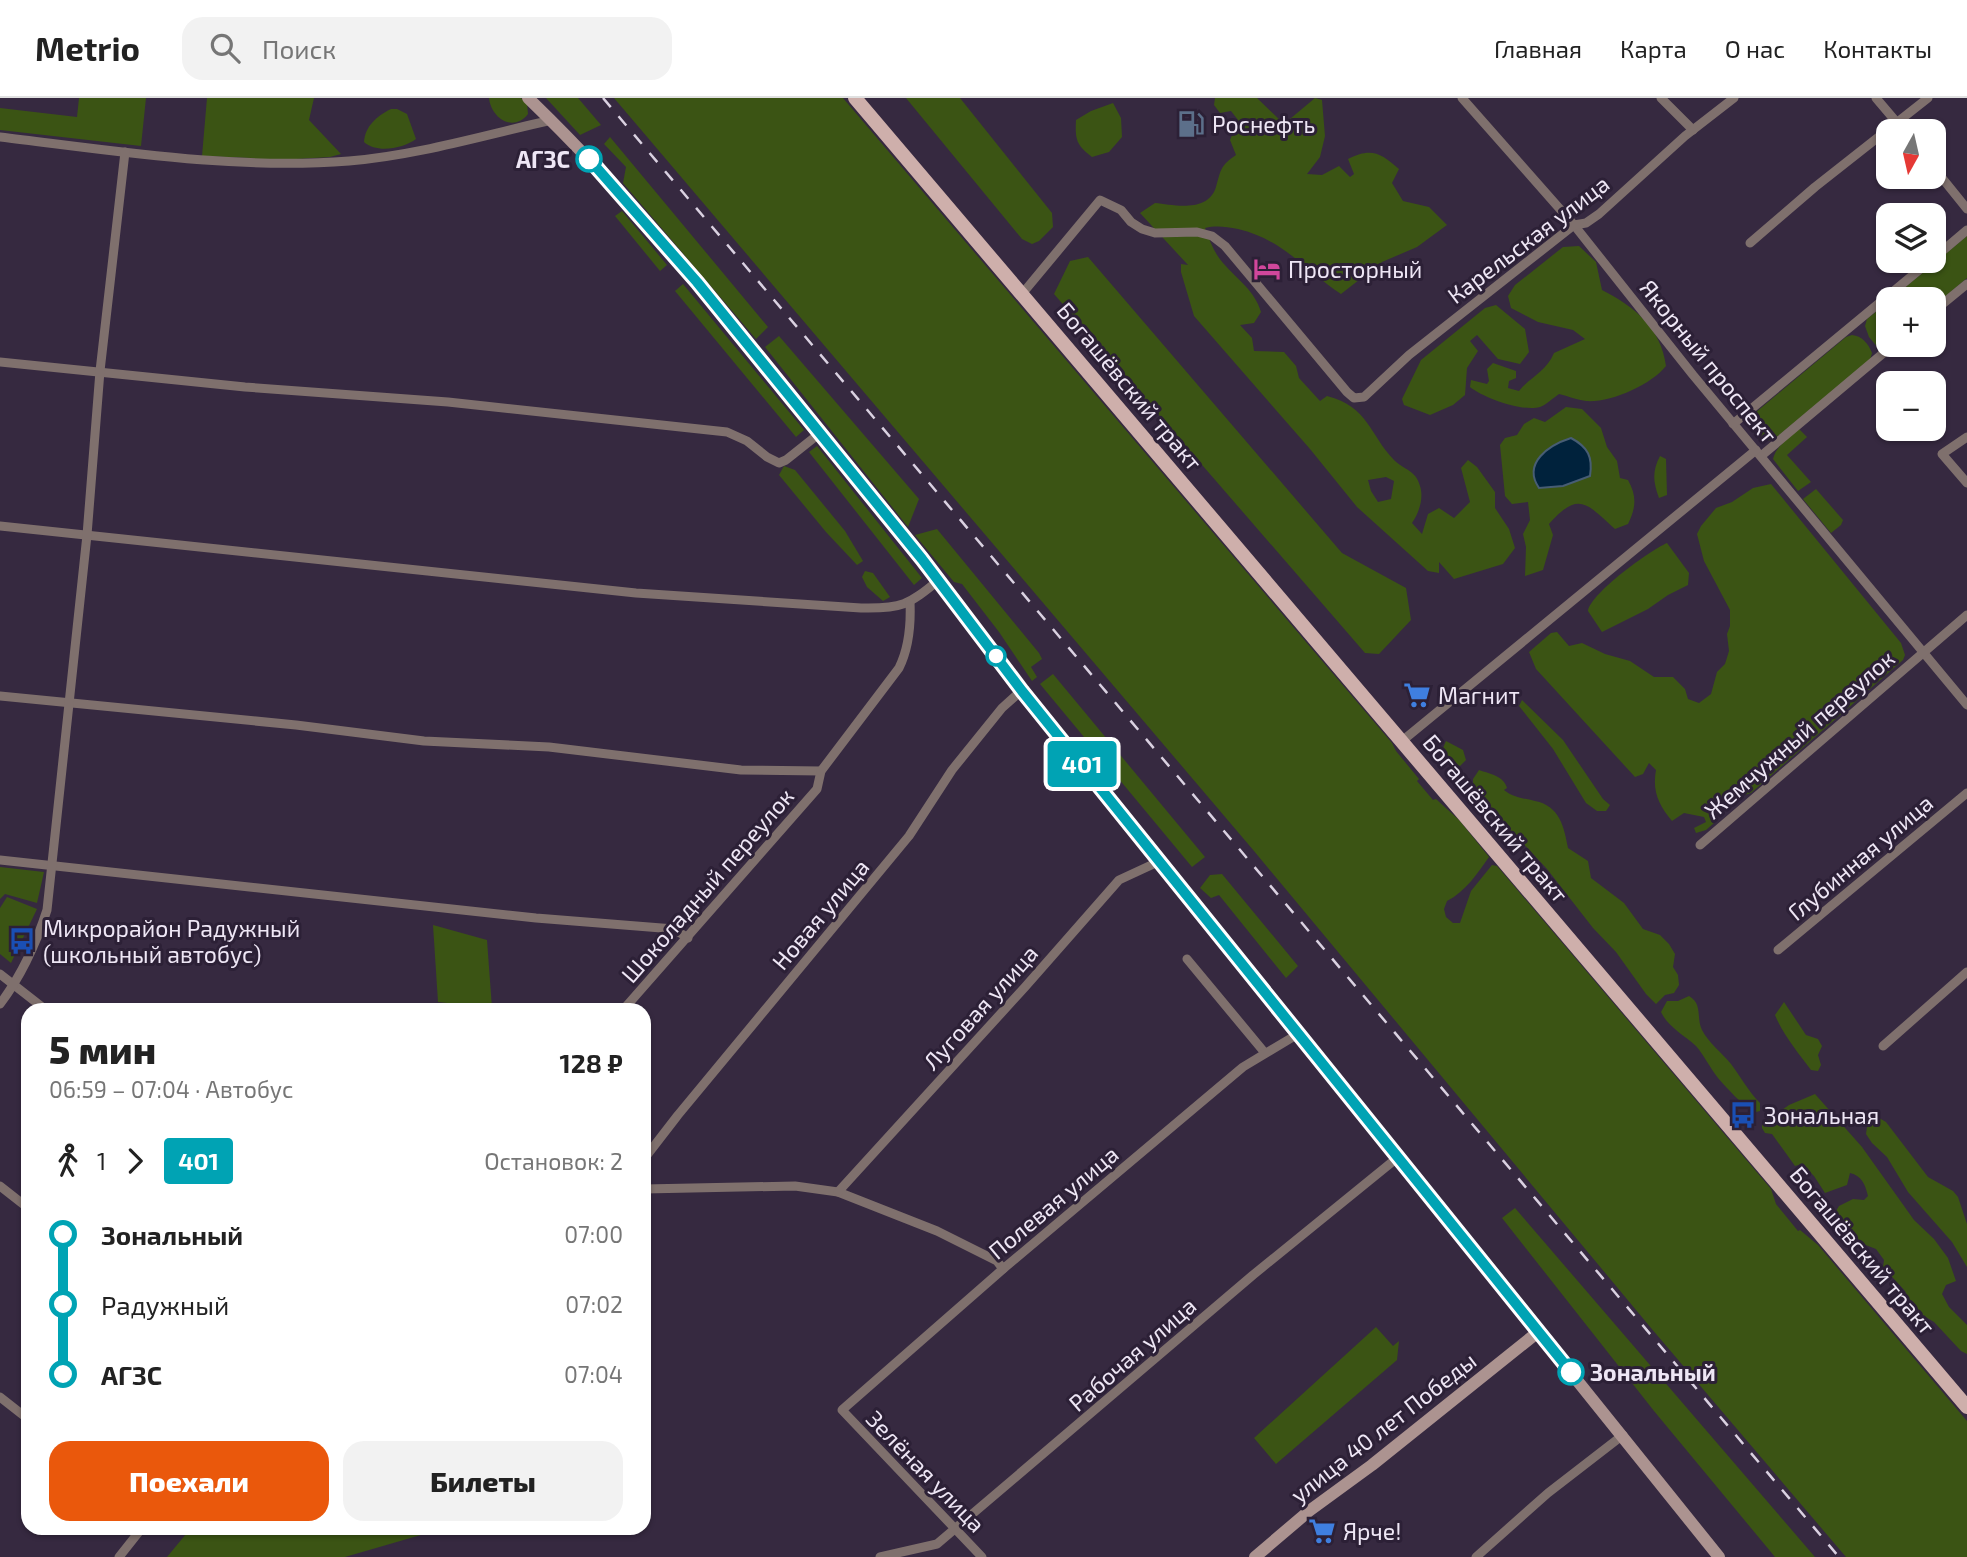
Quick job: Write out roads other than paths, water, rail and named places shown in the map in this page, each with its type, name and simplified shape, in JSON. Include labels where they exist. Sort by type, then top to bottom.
[{"type":"main road","name":"Богашёвский тракт","points":[[855,98],[1967,1407]]},
{"type":"street","points":[[528,98],[552,120],[649,226],[820,433],[939,580],[1022,691],[1719,1557]]},
{"type":"street","name":"Якорный проспект","points":[[1462,98],[1574,225],[1733,424],[1967,705]]},
{"type":"street","points":[[1661,98],[1693,130]]},
{"type":"street","name":"Карельская улица","points":[[1022,294],[1100,200],[1121,209],[1131,222],[1142,229],[1155,233],[1212,236],[1225,246],[1354,398],[1364,397],[1409,355],[1574,225],[1586,223],[1599,214],[1693,130],[1734,98]]},
{"type":"street","points":[[1876,98],[1894,119]]},
{"type":"street","points":[[1908,119],[1928,98]]},
{"type":"street","points":[[0,137],[238,164],[292,164],[351,160],[440,148],[552,120]]},
{"type":"street","points":[[1750,243],[1815,187],[1876,144]]},
{"type":"street","points":[[0,1004],[14,985],[39,935],[47,910],[87,535],[100,371],[125,152]]},
{"type":"street","points":[[1946,183],[1967,209]]},
{"type":"street","points":[[1946,247],[1967,230]]},
{"type":"street","points":[[1733,424],[1915,273]]},
{"type":"street","points":[[1946,301],[1967,284]]},
{"type":"street","points":[[1402,741],[1878,357]]},
{"type":"street","points":[[0,362],[245,387],[448,402],[727,432],[747,441],[779,463],[820,433]]},
{"type":"street","points":[[1967,437],[1942,454],[1967,483]]},
{"type":"street","points":[[0,526],[636,593],[861,608],[891,609],[910,603],[939,580]]},
{"type":"street","name":"Шоколадный переулок","points":[[629,1003],[817,789],[821,771],[899,668],[905,655],[911,620],[910,603]]},
{"type":"street","name":"Жемчужный переулок","points":[[1700,845],[1967,615]]},
{"type":"street","name":"Новая улица","points":[[651,1150],[909,836],[952,770],[1002,708],[1022,691]]},
{"type":"street","points":[[0,696],[296,725],[425,741],[549,747],[741,769],[821,771]]},
{"type":"street","name":"Глубинная улица","points":[[1778,950],[1967,793]]},
{"type":"street","points":[[0,860],[536,918],[674,929],[688,938]]},
{"type":"street","name":"Луговая улица","points":[[838,1192],[1119,880],[1160,861]]},
{"type":"street","points":[[1187,959],[1265,1053]]},
{"type":"street","points":[[1883,1046],[1967,972]]},
{"type":"street","points":[[0,974],[37,1003]]},
{"type":"street","name":"Полевая улица","points":[[842,1410],[1003,1269],[1243,1066],[1298,1034]]},
{"type":"street","name":"Рабочая улица","points":[[880,1557],[937,1544],[1253,1275],[1398,1158]]},
{"type":"street","points":[[0,1186],[21,1202]]},
{"type":"street","points":[[651,1189],[795,1186],[838,1192],[937,1231],[997,1261],[1003,1269]]},
{"type":"street","name":"улица 40 лет Победы","points":[[1255,1557],[1309,1511],[1372,1465],[1538,1332]]},
{"type":"street","points":[[0,1397],[21,1414]]},
{"type":"street","name":"Зелёная улица","points":[[842,1410],[982,1557]]},
{"type":"street","points":[[1476,1557],[1548,1493],[1623,1436]]},
{"type":"street","points":[[119,1557],[136,1535]]},
{"type":"water","points":[[1571,438],[1588,453],[1591,463],[1590,476],[1563,486],[1539,488],[1534,471],[1540,456],[1554,445]]},
{"type":"railway","points":[[603,98],[1839,1557]]},
{"type":"place","name":"Роснефть","points":[[1191,124]]},
{"type":"place","name":"АГЗС","points":[[589,159]]},
{"type":"place","name":"Просторный","points":[[1267,269]]},
{"type":"place","name":"Магнит","points":[[1417,695]]},
{"type":"place","name":"Микрорайон Радужный (школьный автобус)","points":[[22,941]]},
{"type":"place","name":"Зональная","points":[[1743,1115]]},
{"type":"place","name":"Зональный","points":[[1571,1372]]},
{"type":"place","name":"Ярче!","points":[[1322,1531]]}]
